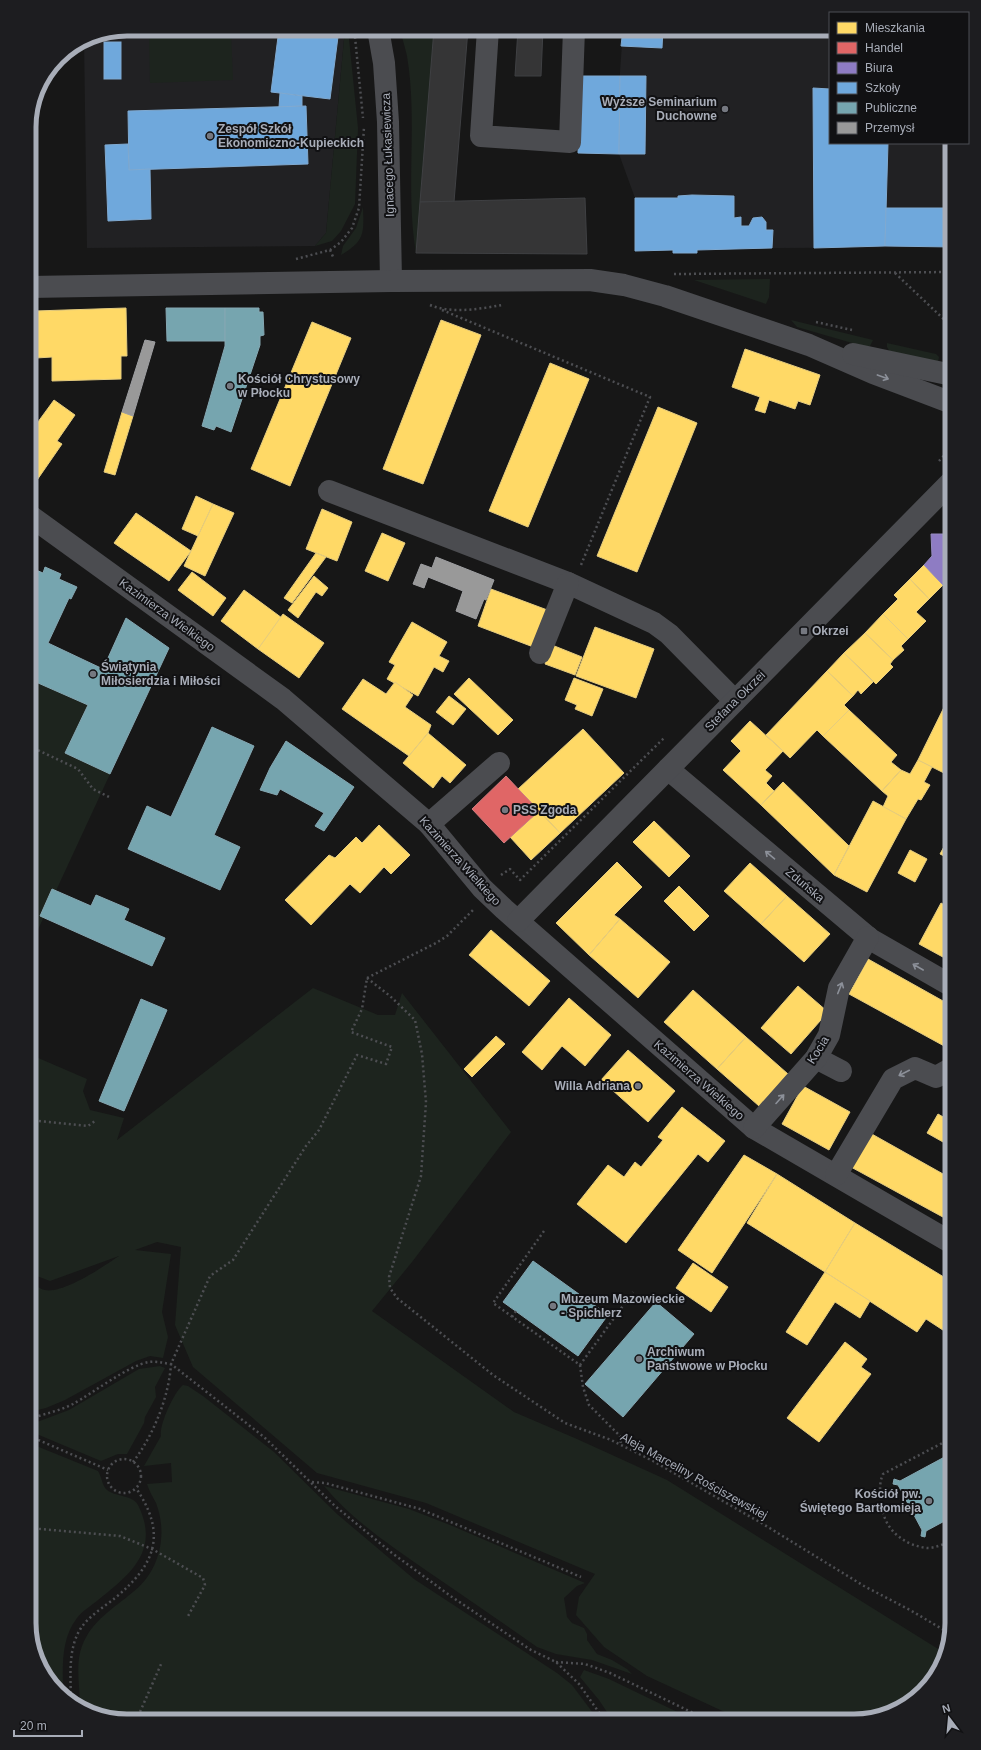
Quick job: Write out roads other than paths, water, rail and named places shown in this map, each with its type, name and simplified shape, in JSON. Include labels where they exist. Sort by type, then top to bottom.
[{"type":"street","name":"Ignacego Łukasiewicza","points":[[379,36],[384,63],[388,122],[391,281]]},
{"type":"street","points":[[488,36],[481,136],[570,142],[574,36]]},
{"type":"street","points":[[36,287],[391,281],[590,280],[624,285],[665,296],[809,345],[873,373],[945,400]]},
{"type":"street","points":[[809,345],[945,374]]},
{"type":"street","name":"Stefana Okrzei","points":[[518,921],[945,487]]},
{"type":"street","points":[[329,491],[570,584],[654,623],[669,634],[735,701]]},
{"type":"street","name":"Kazimierza Wielkiego","points":[[36,520],[284,698],[429,824],[482,888],[518,921],[754,1128],[945,1239]]},
{"type":"street","points":[[540,653],[570,584]]},
{"type":"street","points":[[429,824],[499,763]]},
{"type":"street","name":"Zduńska","points":[[668,769],[868,937],[945,982]]},
{"type":"street","name":"Kocia","points":[[754,1128],[816,1058],[829,1035],[839,988],[868,937]]},
{"type":"street","points":[[816,1058],[841,1071]]},
{"type":"street","points":[[836,1175],[892,1079],[915,1068],[936,1077],[945,1072]]},
{"type":"place","name":"Wyższe Seminarium Duchowne","points":[[725,109]]},
{"type":"place","name":"Zespół Szkół Ekonomiczno-Kupieckich","points":[[210,136]]},
{"type":"place","name":"Kościół Chrystusowy w Płocku","points":[[230,386]]},
{"type":"place","name":"Okrzei","points":[[804,631]]},
{"type":"place","name":"Świątynia Miłosierdzia i Miłości","points":[[93,674]]},
{"type":"place","name":"PSS Zgoda","points":[[505,810]]},
{"type":"place","name":"Willa Adriana","points":[[638,1086]]},
{"type":"place","name":"Muzeum Mazowieckie - Spichlerz","points":[[553,1306]]},
{"type":"place","name":"Archiwum Państwowe w Płocku","points":[[639,1359]]},
{"type":"place","name":"Kościół pw. Świętego Bartłomieja","points":[[929,1501]]}]
